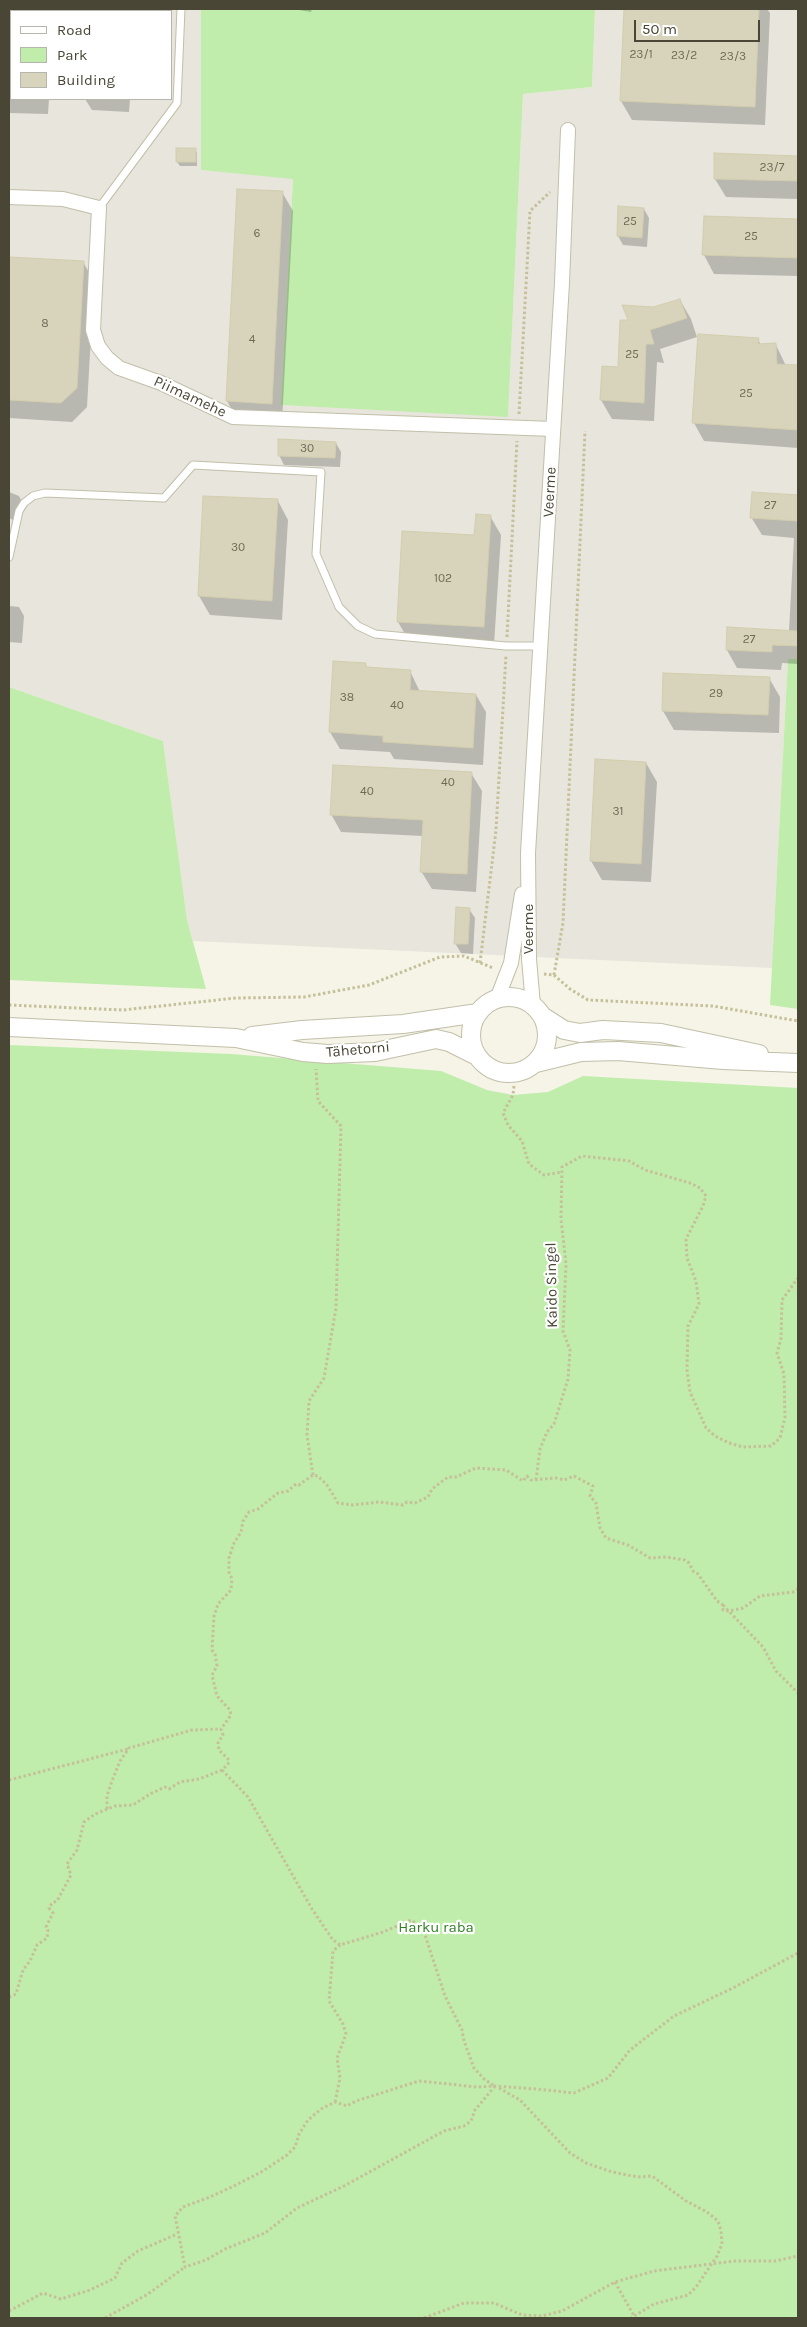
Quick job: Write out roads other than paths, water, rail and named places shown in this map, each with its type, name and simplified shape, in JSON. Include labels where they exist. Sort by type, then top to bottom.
[{"type":"street","name":"Veerme","points":[[538,1011],[529,974],[528,853],[541,646],[568,130]]},
{"type":"street","points":[[9,196],[63,199],[99,208]]},
{"type":"street","name":"Piimamehe","points":[[99,208],[93,330],[98,346],[107,358],[119,368],[161,382],[233,417],[553,429]]},
{"type":"street","name":"Veerme","points":[[497,999],[508,973],[528,853]]},
{"type":"street","points":[[538,1011],[547,1028],[547,1040],[544,1052],[536,1062],[522,1072],[505,1074],[489,1068],[477,1056],[471,1034],[473,1023],[478,1013],[486,1005],[497,999],[519,998],[538,1011],[564,1030],[580,1033],[603,1030],[661,1033],[790,1062]]},
{"type":"street","name":"Tähetorni","points":[[236,1038],[302,1030],[403,1024],[478,1013]]},
{"type":"street","name":"Tähetorni","points":[[9,1027],[236,1038],[303,1052],[328,1054],[375,1052],[436,1039],[449,1042],[477,1056]]},
{"type":"street","points":[[536,1062],[581,1052],[618,1051],[732,1061],[790,1062]]},
{"type":"lane","points":[[99,208],[177,104],[181,9]]},
{"type":"lane","points":[[9,557],[19,511],[24,502],[33,496],[45,494],[164,498],[193,465],[321,472],[316,554],[339,607],[358,626],[374,634],[506,646],[541,646]]},
{"type":"park label","name":"Harku raba","points":[[436,1928]]}]
